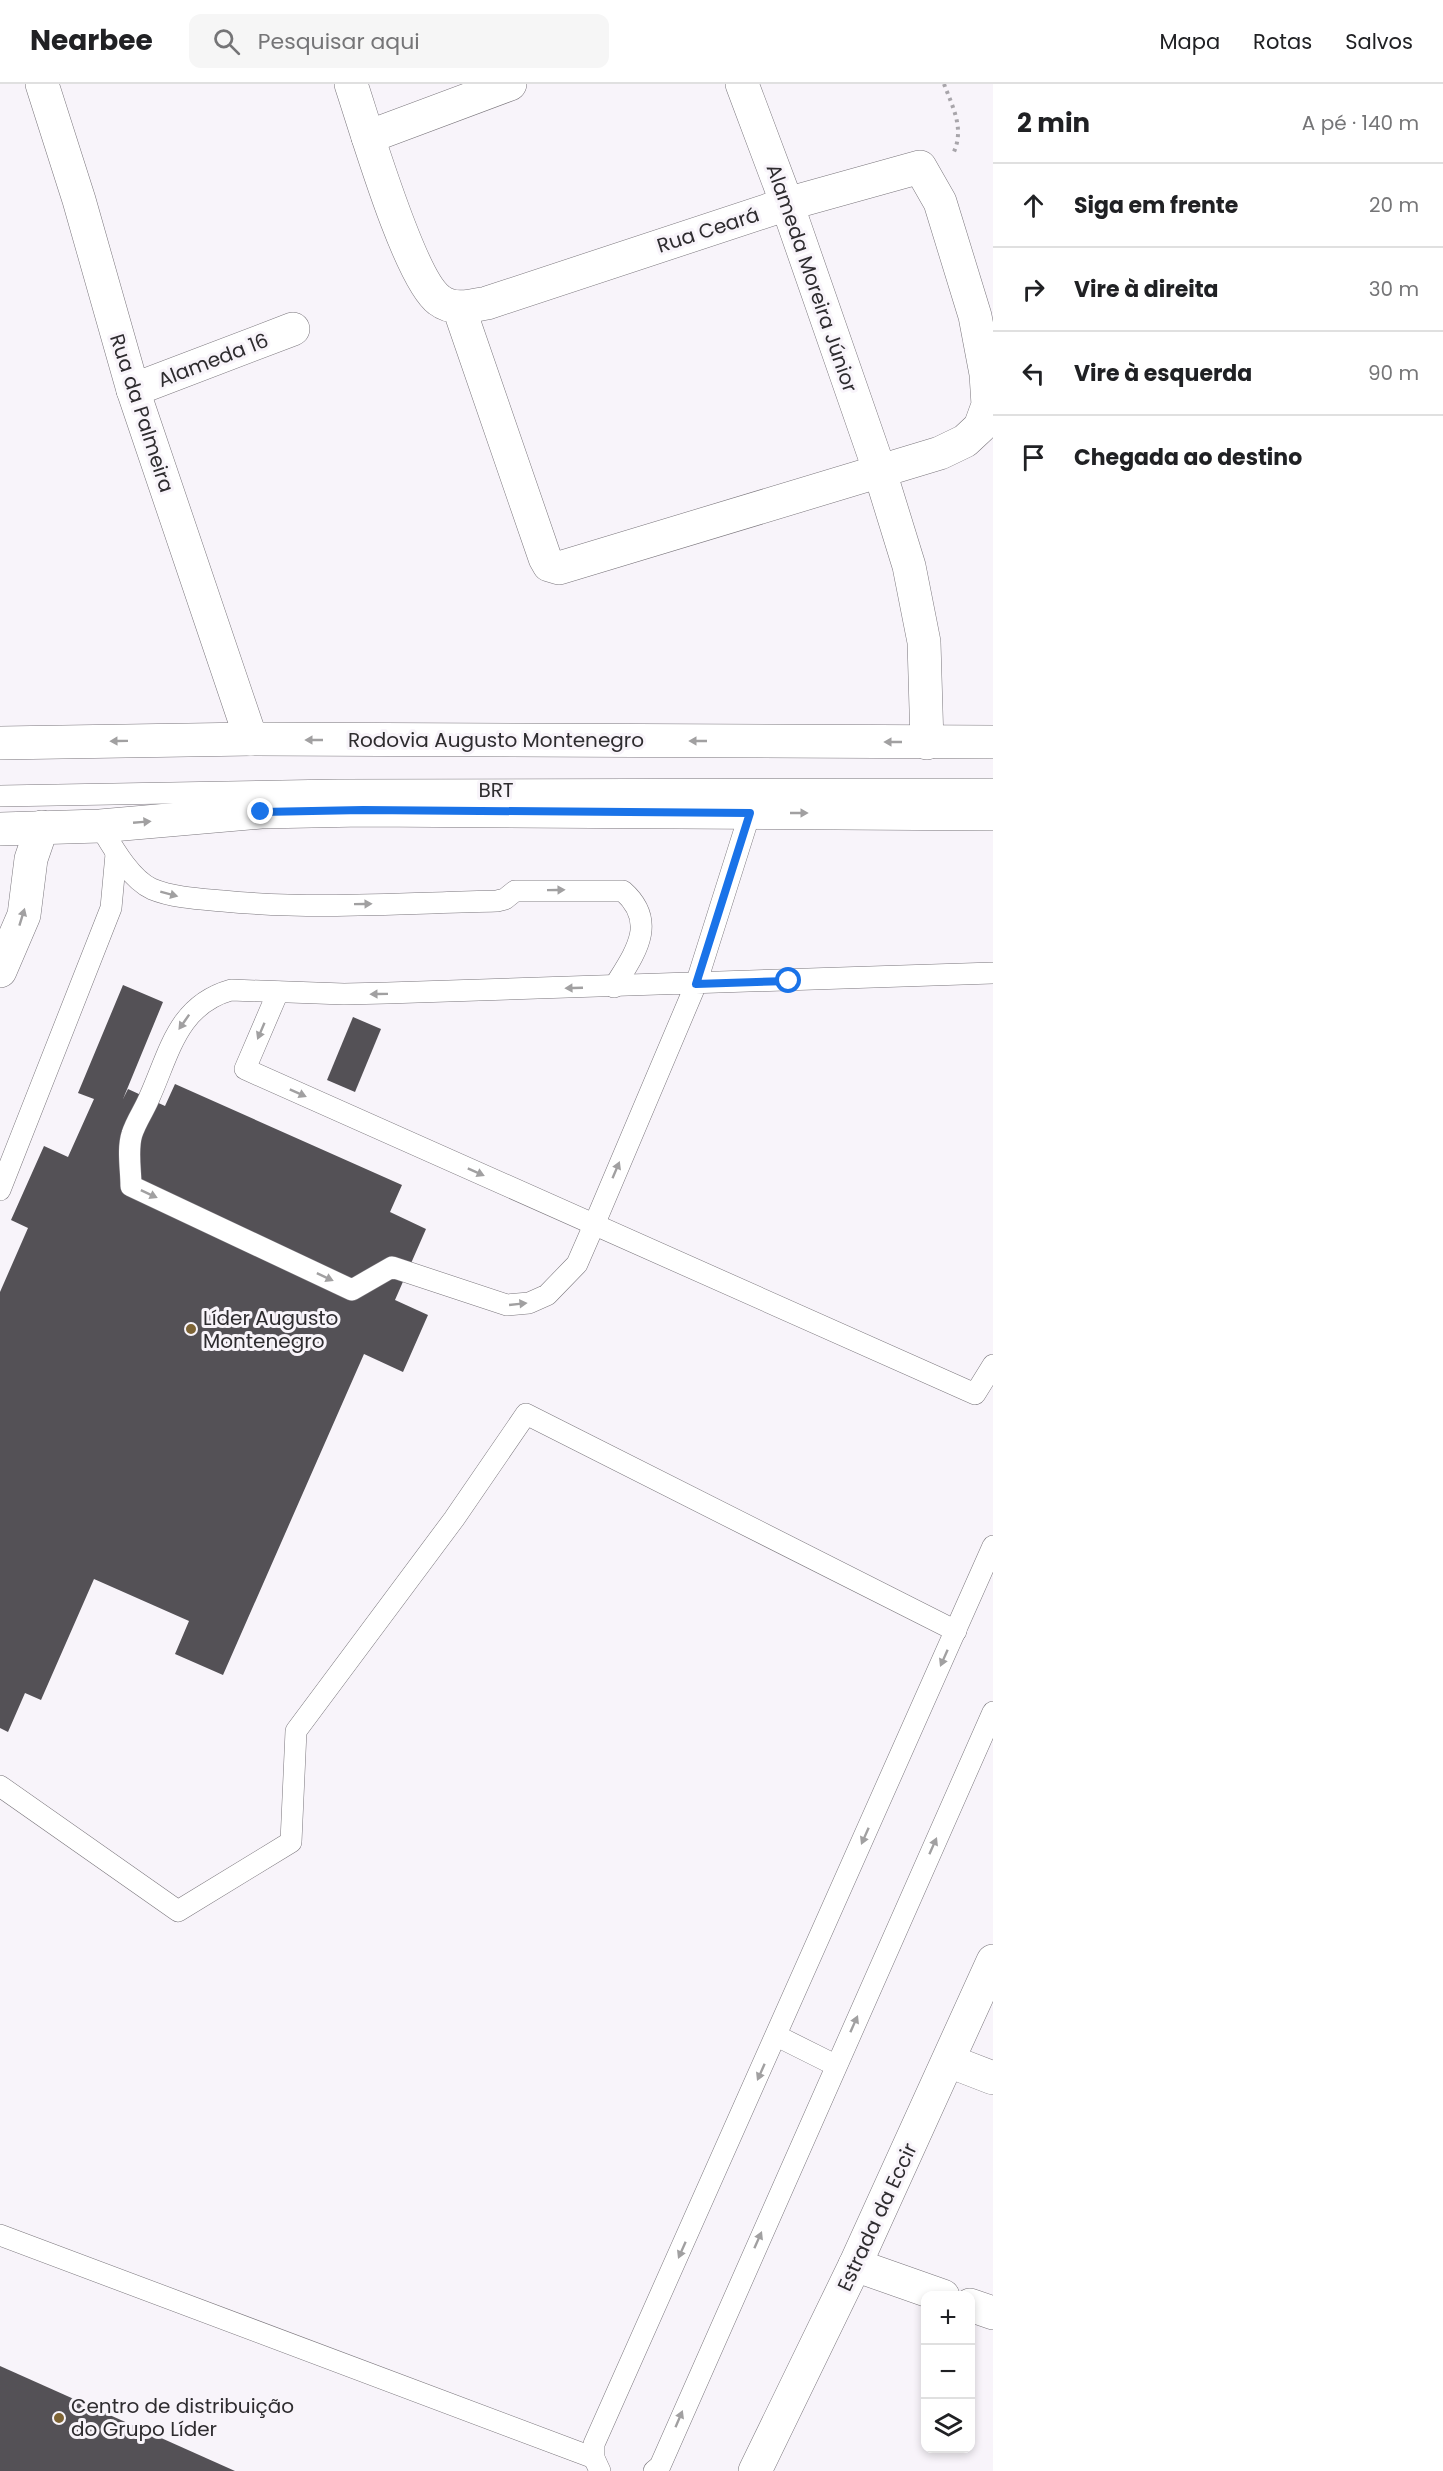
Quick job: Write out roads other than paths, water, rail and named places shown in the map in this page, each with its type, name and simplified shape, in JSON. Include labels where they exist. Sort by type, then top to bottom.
[{"type":"street","name":"Rua da Palmeira","points":[[42,84],[79,200],[133,390],[251,739]]},
{"type":"street","points":[[351,84],[411,256],[425,284],[439,300],[459,308],[549,565],[559,568],[880,472]]},
{"type":"street","points":[[368,137],[510,84]]},
{"type":"street","name":"Alameda Moreira Júnior","points":[[742,84],[788,204],[880,472],[909,566],[924,642],[927,743]]},
{"type":"street","name":"Rua Ceará","points":[[459,308],[487,303],[788,204],[920,167],[940,201],[975,316],[986,374],[988,405],[980,427],[964,441],[940,453],[880,472]]},
{"type":"street","name":"Alameda 16","points":[[133,390],[293,329]]},
{"type":"street","name":"Rodovia Augusto Montenegro","points":[[0,744],[251,739],[993,742]]},
{"type":"street","points":[[0,829],[100,826],[261,812],[363,810],[993,814]]},
{"type":"street","points":[[0,971],[24,915],[31,858],[42,827]]},
{"type":"street","name":"Estrada da Eccir","points":[[755,2471],[855,2265],[993,1961]]},
{"type":"street","points":[[949,2061],[993,2078]]},
{"type":"street","points":[[855,2265],[931,2291]]},
{"type":"street","points":[[975,2307],[993,2313]]},
{"type":"lane","name":"BRT","points":[[0,796],[337,790],[993,789]]},
{"type":"lane","points":[[750,813],[696,984],[577,1264],[547,1295],[529,1303],[507,1305],[392,1267],[352,1290],[131,1186],[131,1136],[177,1031],[189,1014],[203,1002],[216,994],[231,990],[345,994],[614,987],[696,984],[993,973]]},
{"type":"lane","points":[[100,826],[116,855],[150,888],[184,898],[263,905],[497,901],[505,899],[515,891],[623,891],[635,904],[641,919],[641,936],[636,952],[614,987]]},
{"type":"lane","points":[[0,1190],[111,908],[116,855]]},
{"type":"lane","points":[[278,992],[245,1069],[975,1394],[993,1365]]},
{"type":"lane","points":[[0,1786],[178,1911],[291,1842],[296,1731],[453,1519],[526,1414],[956,1631]]},
{"type":"lane","points":[[0,2235],[597,2464],[594,2444],[956,1631],[985,1588],[993,1546]]},
{"type":"lane","points":[[654,2471],[660,2466],[835,2065],[993,1712]]},
{"type":"lane","points":[[777,2036],[835,2065]]},
{"type":"place","name":"Líder Augusto Montenegro","points":[[191,1329]]},
{"type":"place","name":"Centro de distribuição do Grupo Líder","points":[[59,2418]]}]
